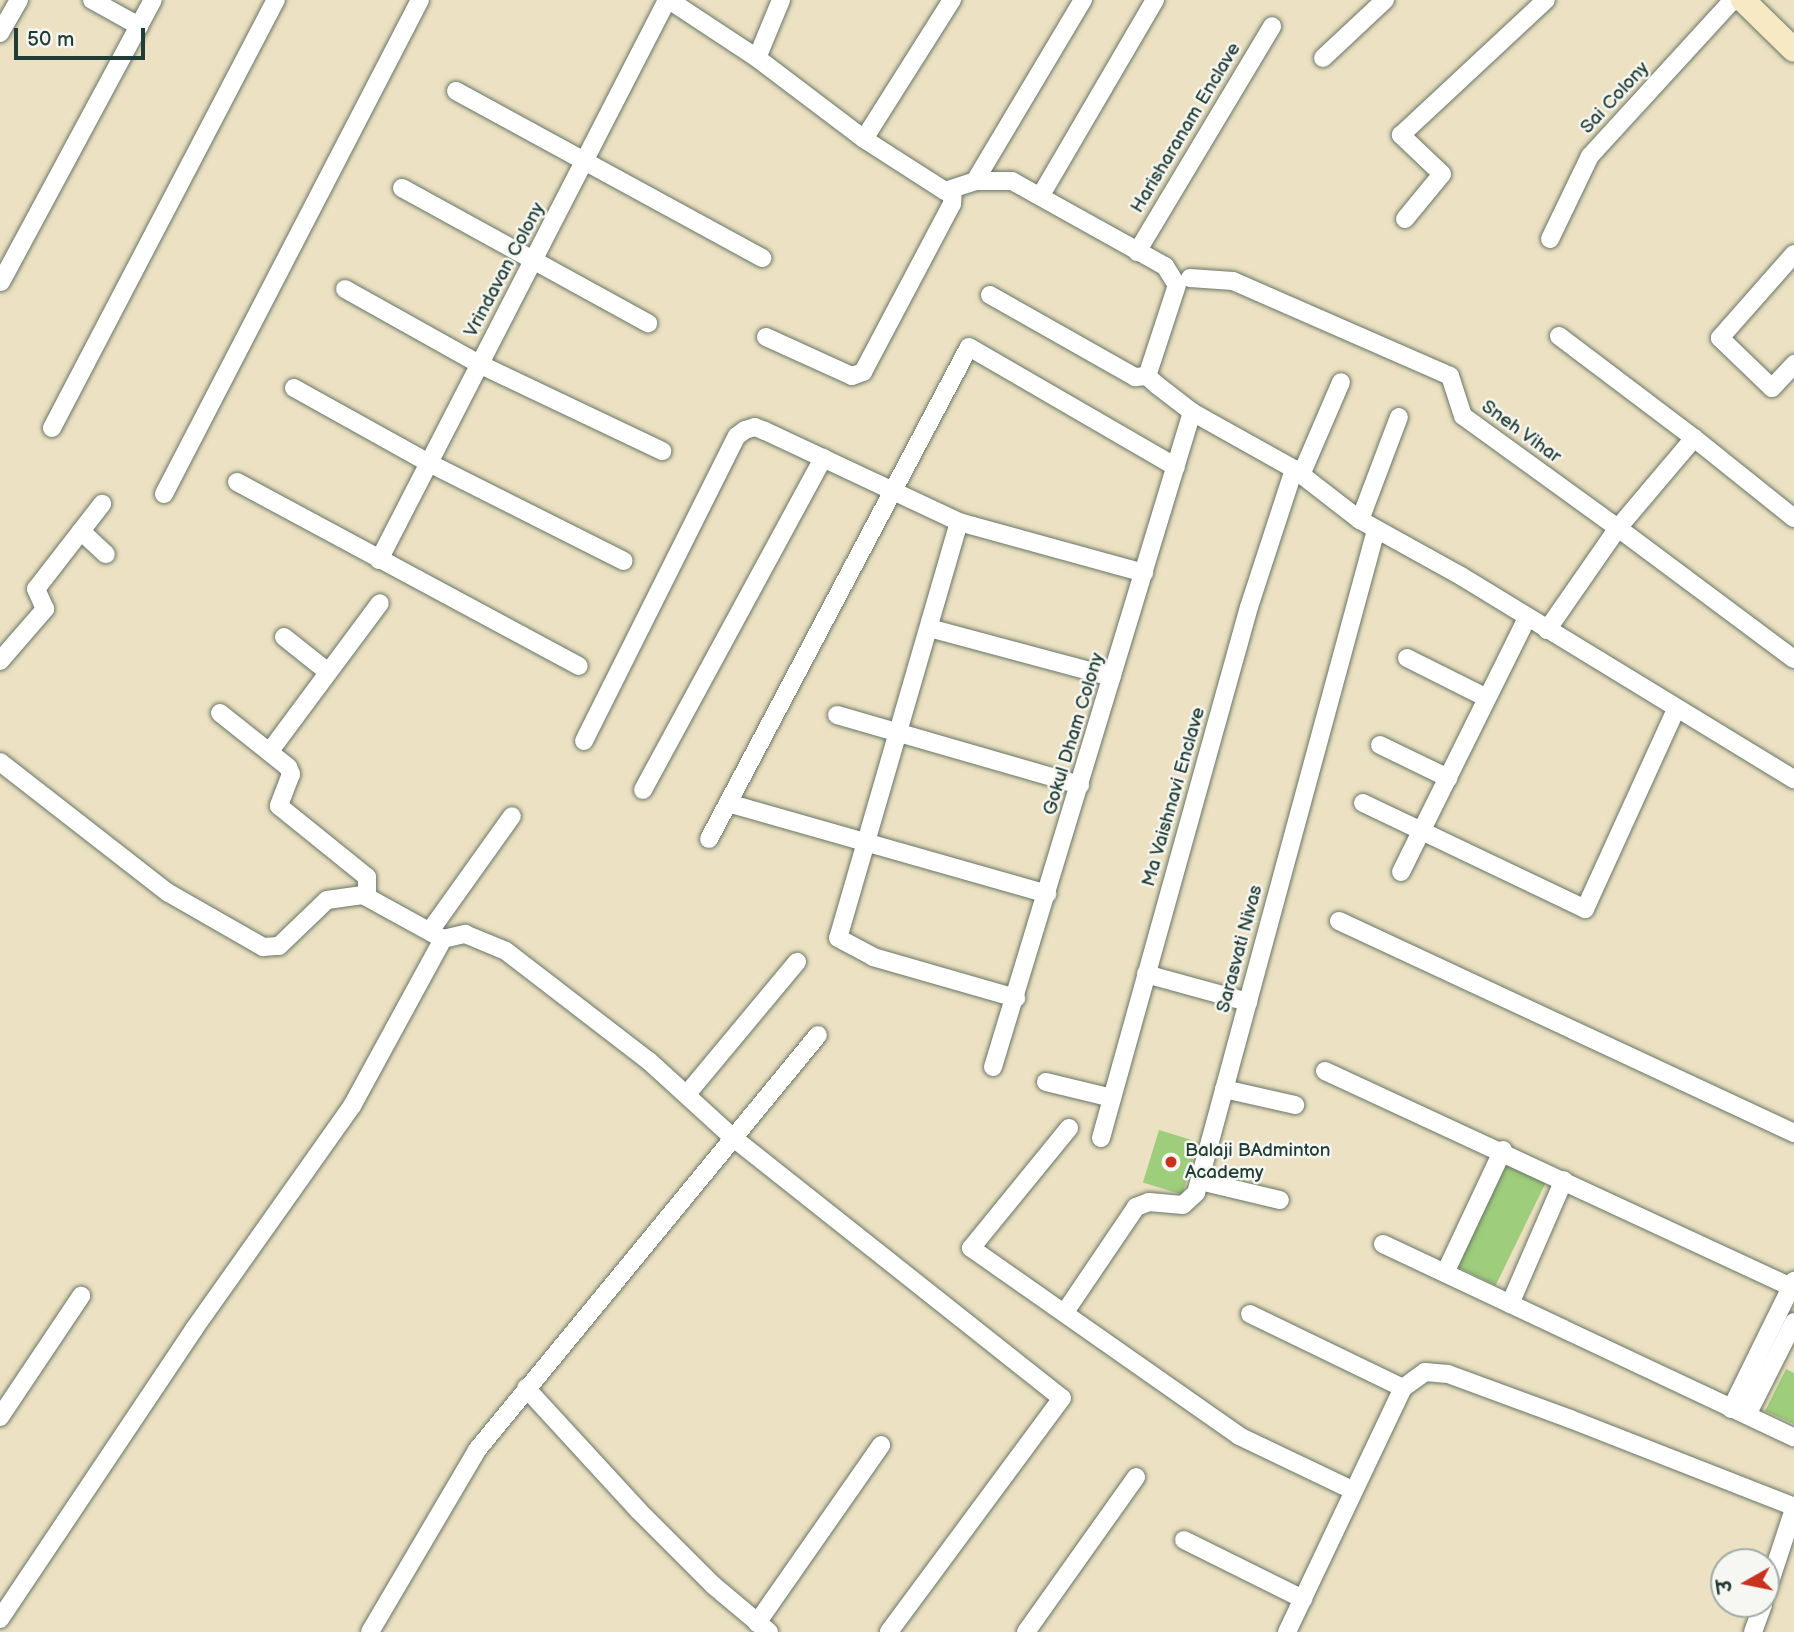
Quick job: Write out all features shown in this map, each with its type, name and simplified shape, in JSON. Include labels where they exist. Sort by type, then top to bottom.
[{"type":"street","points":[[92,0],[139,26]]},
{"type":"street","points":[[1,282],[153,0]]},
{"type":"street","points":[[52,428],[276,0]]},
{"type":"street","points":[[164,494],[420,0]]},
{"type":"street","points":[[668,0],[757,58],[864,139],[945,191],[953,191],[975,181],[1012,181],[1165,266],[1177,285],[1147,376]]},
{"type":"street","name":"Vrindavan Colony","points":[[379,560],[427,462],[668,0]]},
{"type":"street","points":[[757,58],[781,0]]},
{"type":"street","points":[[864,139],[952,0]]},
{"type":"street","points":[[975,181],[1083,0]]},
{"type":"street","points":[[1041,195],[1155,0]]},
{"type":"street","points":[[1323,58],[1385,0]]},
{"type":"street","points":[[1405,219],[1442,174],[1401,135],[1546,0]]},
{"type":"street","name":"Sai Colony","points":[[1550,239],[1590,156],[1733,0]]},
{"type":"street","points":[[0,33],[11,4]]},
{"type":"street","points":[[1757,5],[1794,50]]},
{"type":"street","name":"Harisharanam Enclave","points":[[1137,252],[1272,26]]},
{"type":"street","points":[[456,91],[762,258]]},
{"type":"street","points":[[402,188],[648,323]]},
{"type":"street","points":[[766,337],[852,376],[863,372],[952,204],[953,191]]},
{"type":"street","points":[[1794,254],[1720,338],[1772,388],[1794,364]]},
{"type":"street","name":"Sneh Vihar","points":[[1190,278],[1233,281],[1450,376],[1463,416],[1794,659]]},
{"type":"street","points":[[345,289],[479,364],[662,451]]},
{"type":"street","points":[[990,295],[1135,377],[1147,376],[1192,412],[1298,472],[1376,530],[1794,779]]},
{"type":"street","points":[[1559,336],[1794,518]]},
{"type":"street","points":[[709,839],[970,347],[1176,467]]},
{"type":"street","name":"Ma Vaishnavi Enclave","points":[[1101,1138],[1249,607],[1298,472],[1342,382]]},
{"type":"street","points":[[294,388],[427,462],[624,561]]},
{"type":"street","name":"Gokul Dham Colony","points":[[993,1067],[1192,412]]},
{"type":"street","points":[[1360,520],[1399,417]]},
{"type":"street","points":[[584,741],[737,436],[755,427],[960,522],[1144,573]]},
{"type":"street","points":[[1546,630],[1618,528],[1694,438]]},
{"type":"street","points":[[643,790],[823,458]]},
{"type":"street","points":[[237,482],[579,666]]},
{"type":"street","points":[[0,661],[45,609],[36,589],[102,504]]},
{"type":"street","points":[[960,522],[838,938],[873,957],[1016,998]]},
{"type":"street","name":"Sarasvati Nivas","points":[[1065,1312],[1136,1207],[1149,1202],[1191,1203],[1200,1181],[1376,530]]},
{"type":"street","points":[[81,531],[106,554]]},
{"type":"street","points":[[270,751],[380,603]]},
{"type":"street","points":[[1401,872],[1527,618]]},
{"type":"street","points":[[929,628],[1112,677]]},
{"type":"street","points":[[284,637],[328,672]]},
{"type":"street","points":[[1407,658],[1487,698]]},
{"type":"street","points":[[1363,803],[1421,833],[1586,909],[1676,709]]},
{"type":"street","points":[[220,713],[270,751],[291,771],[279,806],[367,877],[367,895]]},
{"type":"street","points":[[838,715],[1080,785]]},
{"type":"street","points":[[1380,745],[1448,778]]},
{"type":"street","points":[[0,762],[167,892],[263,947],[279,946],[327,900],[367,895],[436,935],[465,934],[506,951],[687,1094],[731,1136],[1062,1398],[889,1632]]},
{"type":"street","points":[[728,803],[1047,894]]},
{"type":"street","points":[[0,1619],[194,1329],[352,1105],[436,935],[512,816]]},
{"type":"street","points":[[1339,921],[1794,1133]]},
{"type":"street","points":[[687,1094],[797,962]]},
{"type":"street","points":[[1146,974],[1248,1002]]},
{"type":"street","points":[[369,1632],[477,1450],[731,1136],[818,1035]]},
{"type":"street","points":[[1325,1071],[1793,1284],[1771,1326],[1739,1412]]},
{"type":"street","points":[[1046,1082],[1112,1098]]},
{"type":"street","points":[[1224,1089],[1295,1105]]},
{"type":"street","points":[[1069,1128],[971,1248],[1239,1436],[1352,1490]]},
{"type":"street","points":[[1445,1273],[1503,1150]]},
{"type":"street","points":[[1510,1304],[1564,1180]]},
{"type":"street","points":[[1200,1181],[1280,1200]]},
{"type":"street","points":[[1383,1244],[1794,1437]]},
{"type":"street","points":[[0,1417],[81,1296]]},
{"type":"street","points":[[1250,1314],[1404,1388]]},
{"type":"street","points":[[1739,1412],[1786,1362],[1791,1329],[1771,1326]]},
{"type":"street","points":[[1287,1632],[1352,1490],[1404,1388],[1425,1372],[1448,1374],[1794,1508],[1780,1551]]},
{"type":"street","points":[[526,1388],[628,1500],[754,1626],[881,1445]]},
{"type":"street","points":[[1026,1632],[1136,1476]]},
{"type":"street","points":[[1184,1540],[1303,1599]]},
{"type":"green space","name":"Balaji BAdminton Academy","points":[[1159,1130],[1198,1142],[1182,1195],[1143,1183]]},
{"type":"green space","points":[[1507,1164],[1546,1183],[1496,1285],[1457,1266]]},
{"type":"green space","points":[[1786,1369],[1794,1373],[1794,1424],[1765,1411]]},
{"type":"place","name":"Balaji BAdminton Academy","points":[[1171,1162]]}]
